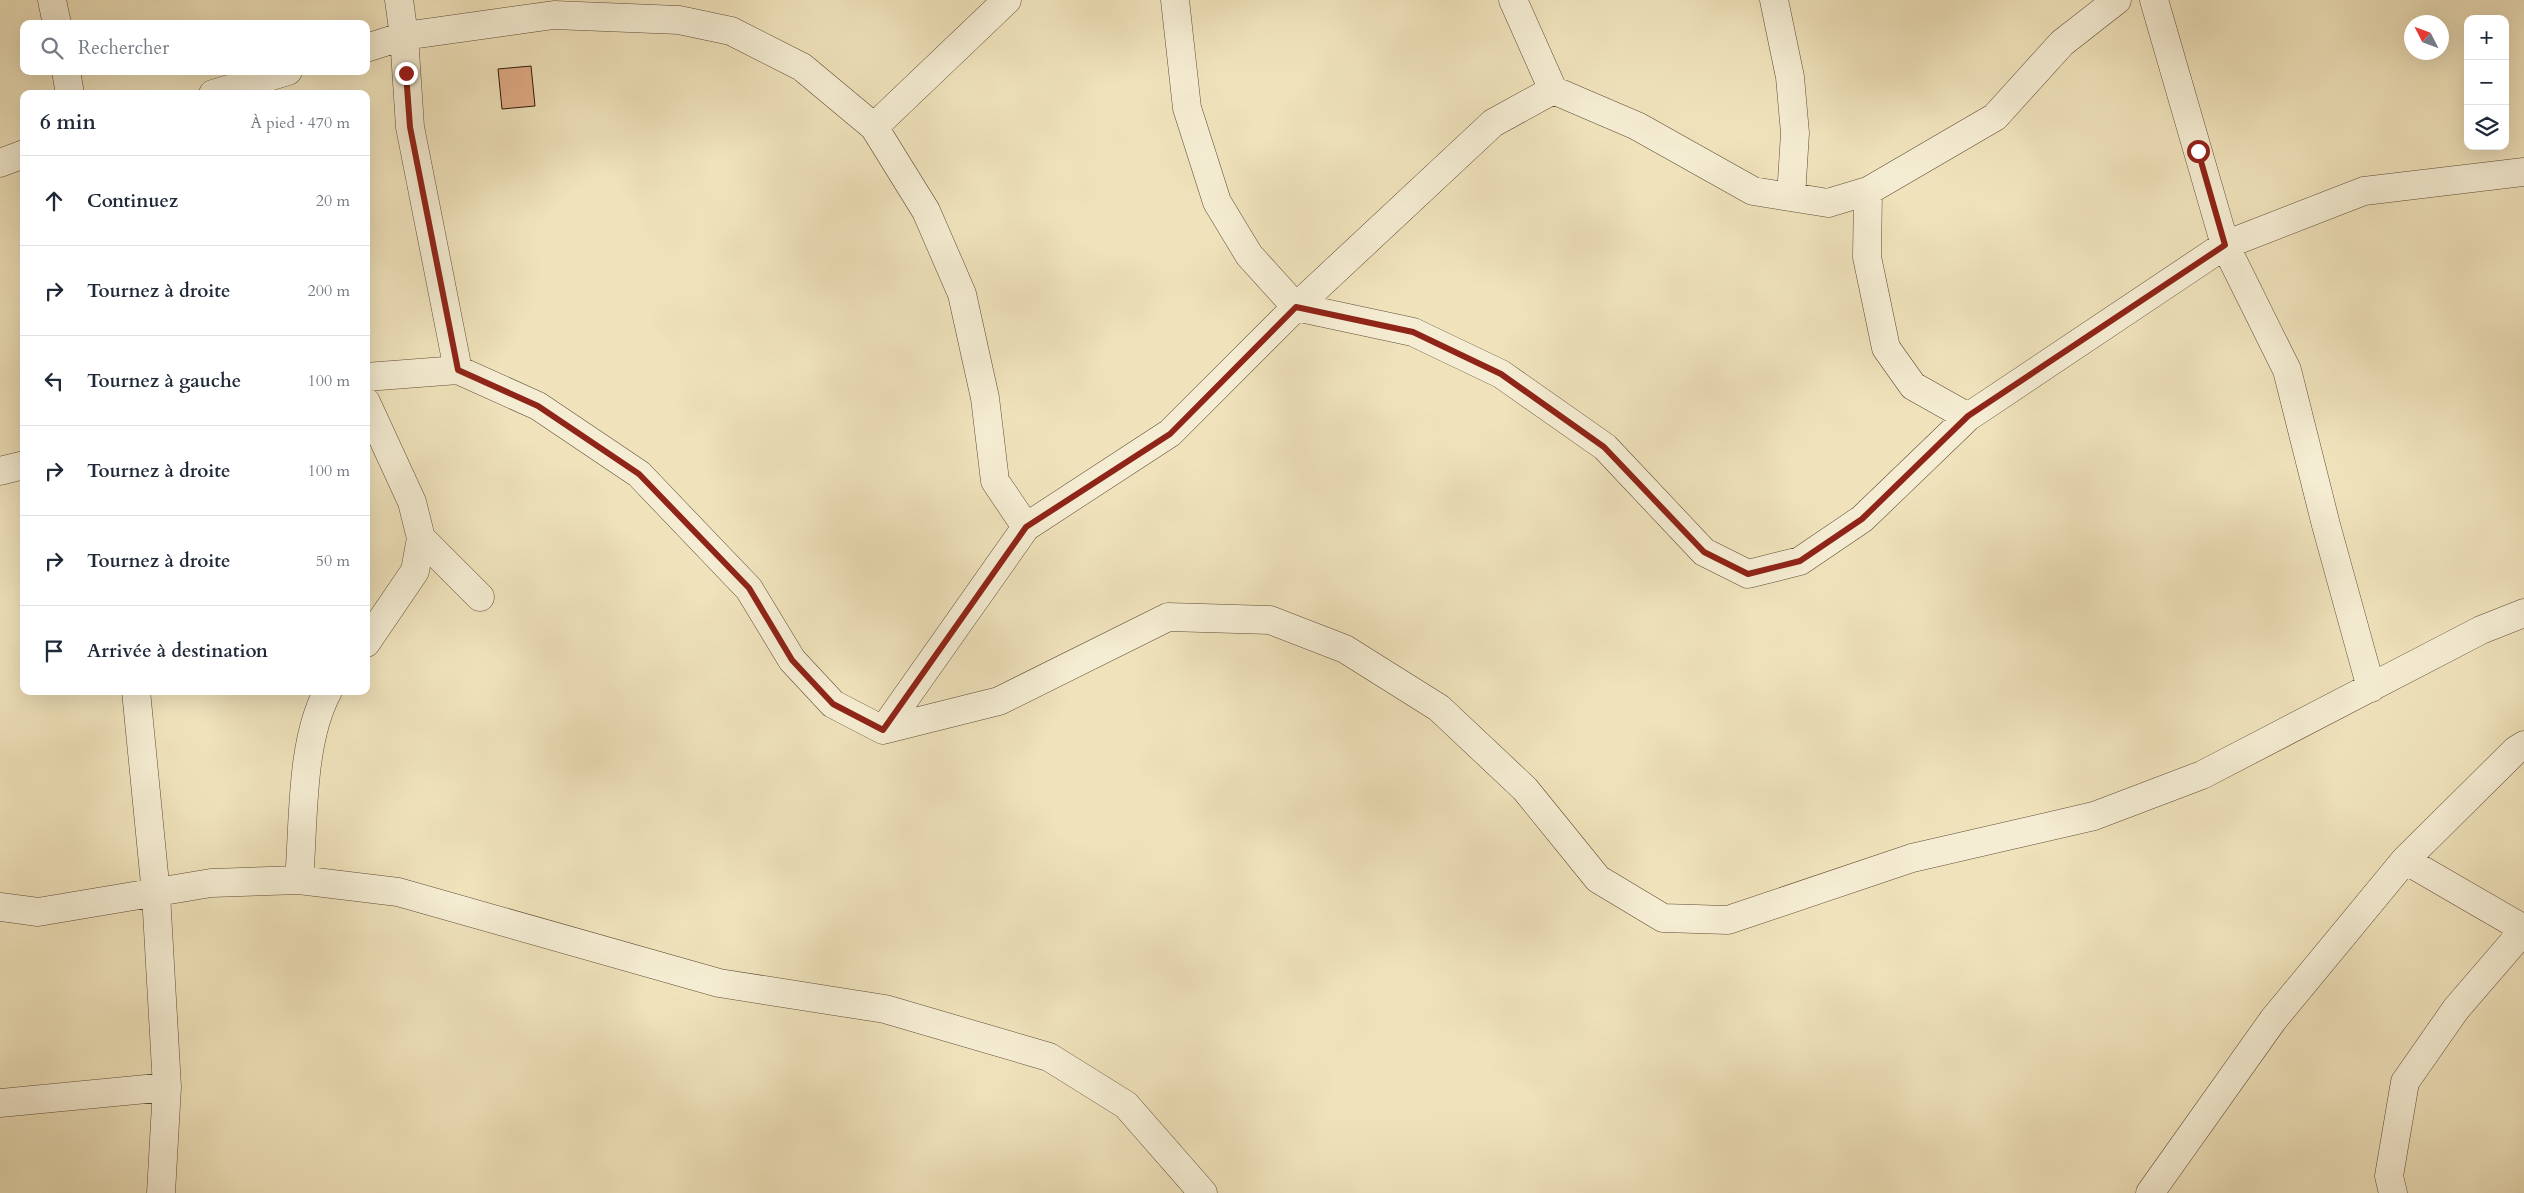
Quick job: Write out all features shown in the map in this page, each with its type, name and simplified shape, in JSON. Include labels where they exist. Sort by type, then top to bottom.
[{"type":"street","points":[[52,0],[55,20]]},
{"type":"street","points":[[399,0],[404,36],[410,127],[458,370]]},
{"type":"street","points":[[874,127],[1007,0]]},
{"type":"street","points":[[1175,0],[1187,108],[1217,202],[1249,255],[1296,307],[1413,332],[1501,374],[1604,447],[1704,552],[1748,574],[1800,561],[1862,519],[1968,416],[2225,245],[2364,191],[2524,172]]},
{"type":"street","points":[[1513,0],[1553,90],[1638,126],[1753,191],[1828,203],[1868,190],[1996,117],[2062,43],[2117,0]]},
{"type":"street","points":[[1774,0],[1790,77],[1795,133],[1791,198]]},
{"type":"street","points":[[2154,0],[2225,245],[2287,370],[2326,525],[2371,688]]},
{"type":"street","points":[[370,47],[404,36],[554,15],[679,10],[731,31],[802,68],[874,127],[926,212],[962,294],[985,398],[995,481],[1026,527]]},
{"type":"street","points":[[67,75],[69,90]]},
{"type":"street","points":[[226,90],[275,75]]},
{"type":"street","points":[[883,730],[1026,527],[1170,434],[1296,307],[1493,123],[1553,90]]},
{"type":"street","points":[[0,163],[20,156]]},
{"type":"street","points":[[1868,190],[1867,257],[1886,348],[1913,386],[1968,416]]},
{"type":"street","points":[[370,377],[458,370],[538,406],[639,474],[749,588],[792,660],[833,704],[883,730],[999,701],[1168,616],[1270,620],[1345,648],[1438,708],[1524,790],[1598,879],[1663,918],[1728,920],[1912,858],[2094,816],[2202,775],[2481,630],[2524,613]]},
{"type":"street","points":[[370,411],[412,502],[421,538],[415,571],[370,637]]},
{"type":"street","points":[[0,471],[20,465]]},
{"type":"street","points":[[421,538],[480,597]]},
{"type":"street","points":[[136,695],[156,894],[167,1087],[161,1193]]},
{"type":"street","points":[[300,880],[309,750],[320,706],[326,695]]},
{"type":"street","points":[[2150,1193],[2273,1020],[2405,860],[2516,750],[2524,745]]},
{"type":"street","points":[[2393,1193],[2389,1176],[2405,1082],[2456,1009],[2524,930],[2405,860]]},
{"type":"street","points":[[0,907],[38,912],[156,894],[211,883],[300,880],[398,892],[719,983],[885,1009],[1048,1057],[1126,1106],[1203,1193]]},
{"type":"street","points":[[0,1103],[167,1087]]},
{"type":"building","points":[[531,66],[535,106],[502,109],[498,69]]},
{"type":"route","points":[[406,73],[410,127],[458,370],[538,406],[639,474],[749,588],[792,660],[833,704],[883,730],[1026,527],[1170,434],[1296,307],[1413,332],[1501,374],[1604,447],[1704,552],[1748,574],[1800,561],[1862,519],[1968,416],[2225,245],[2198,151]]}]
